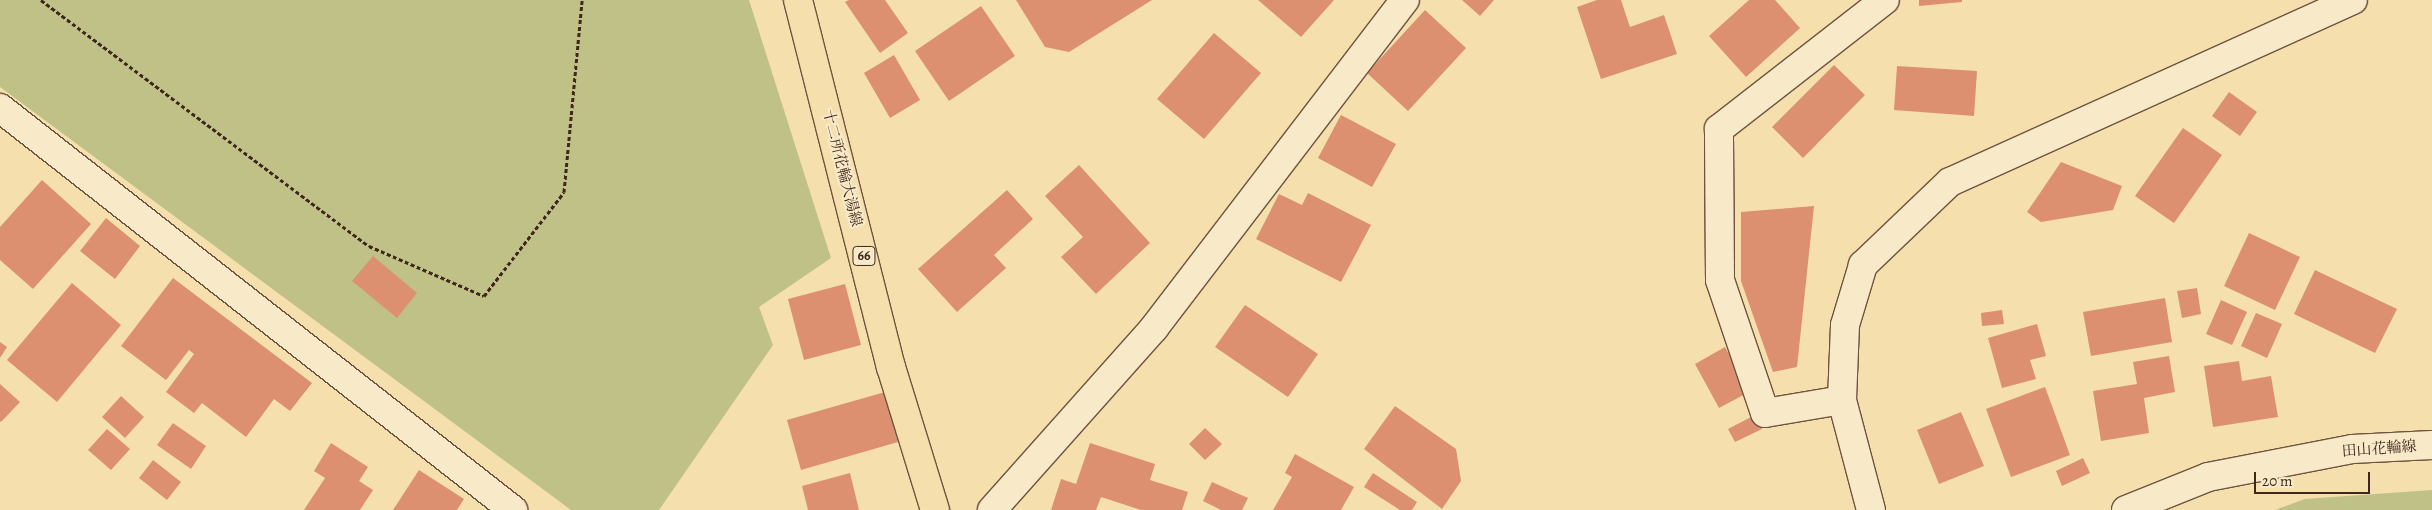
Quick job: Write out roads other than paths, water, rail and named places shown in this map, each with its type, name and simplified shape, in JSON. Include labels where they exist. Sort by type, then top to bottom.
[{"type":"main road","name":"十二所花輪大湯線","points":[[798,0],[891,367],[935,510]]},
{"type":"street","points":[[992,510],[1154,328],[1405,0]]},
{"type":"street","points":[[1842,400],[1765,413],[1720,280],[1718,129],[1885,0]]},
{"type":"street","points":[[1871,510],[1842,400],[1845,325],[1863,265],[1950,182],[2353,0]]},
{"type":"street","points":[[0,108],[513,510]]},
{"type":"street","name":"田山花輪線","points":[[2126,510],[2208,477],[2352,449],[2432,445]]}]
